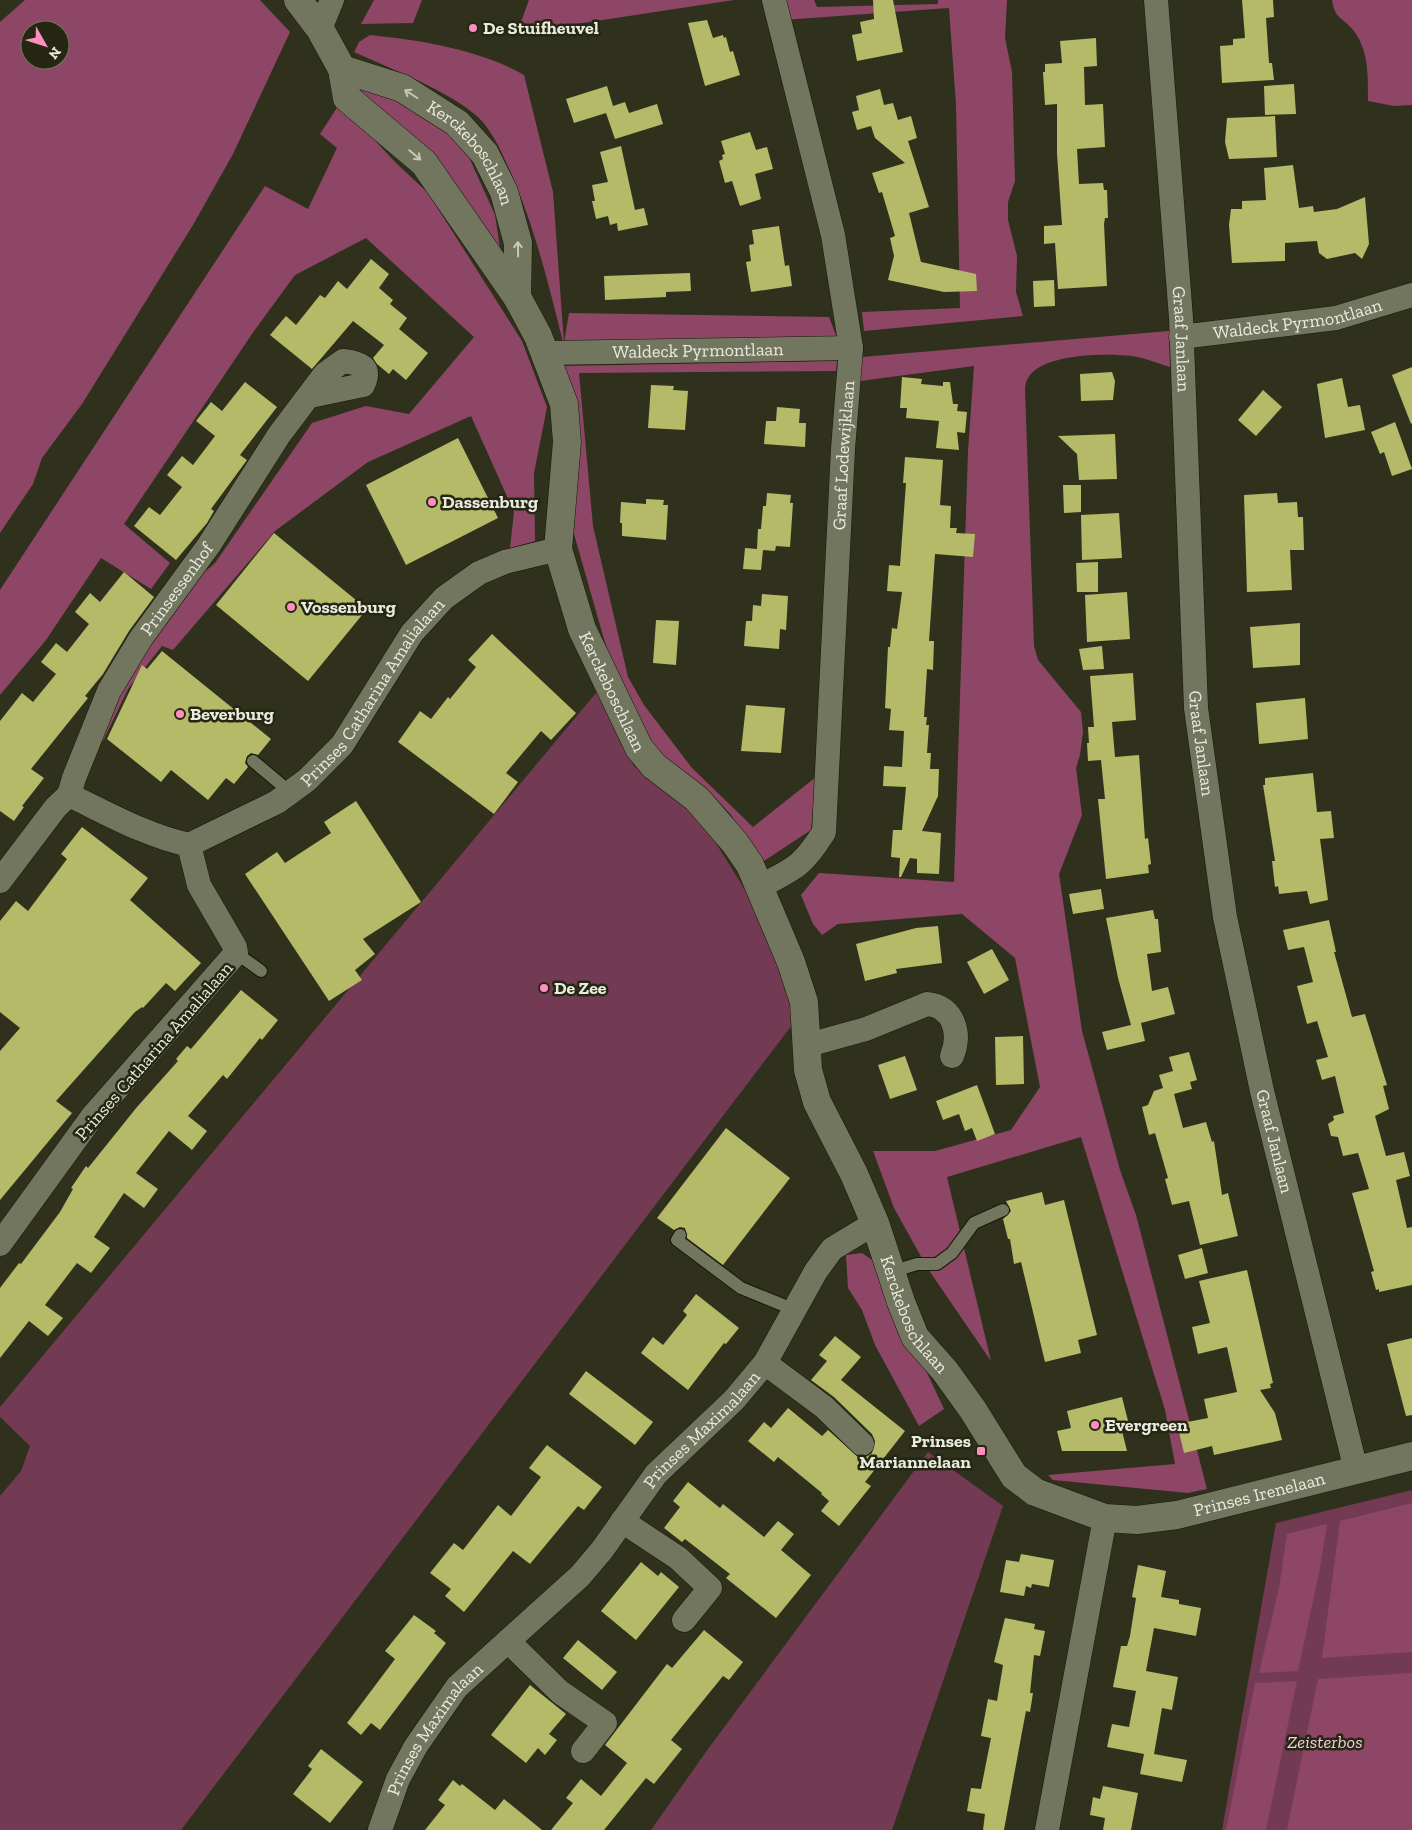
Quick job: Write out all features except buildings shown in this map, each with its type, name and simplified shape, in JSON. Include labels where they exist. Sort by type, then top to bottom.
[{"type":"street","name":"Kerckeboschlaan","points":[[298,0],[320,29],[342,69],[347,98],[424,163],[517,297],[547,353],[564,404],[567,442],[558,549],[582,629],[639,748],[654,766],[697,799],[716,818],[750,865],[790,962],[804,1002],[808,1070],[817,1102],[854,1174],[875,1223],[915,1337],[944,1370],[973,1410],[1014,1476],[1035,1492],[1105,1518]]},
{"type":"street","points":[[320,29],[332,0]]},
{"type":"street","name":"Graaf Lodewijklaan","points":[[759,887],[798,866],[808,857],[824,832],[843,449],[850,348],[833,235],[774,0]]},
{"type":"street","name":"Graaf Janlaan","points":[[1156,0],[1181,337],[1196,708],[1225,917],[1262,1091],[1356,1470]]},
{"type":"street","name":"Kerckeboschlaan","points":[[342,69],[402,88],[457,122],[485,154],[504,192],[518,243],[517,297]]},
{"type":"street","name":"Waldeck Pyrmontlaan","points":[[1181,337],[1336,318],[1412,295]]},
{"type":"street","name":"Waldeck Pyrmontlaan","points":[[547,353],[850,348]]},
{"type":"street","name":"Prinsessenhof","points":[[69,795],[109,691],[142,638],[209,545],[279,434],[310,396]]},
{"type":"street","name":"Prinses Catharina Amalialaan","points":[[0,1244],[92,1117],[236,953],[236,947],[199,885],[188,845],[255,813],[307,780],[342,745],[412,633],[444,598],[479,573],[505,562],[558,549]]},
{"type":"street","points":[[0,881],[56,807],[69,795],[137,830],[188,845]]},
{"type":"street","points":[[808,1045],[866,1029],[927,1004],[937,1005],[946,1012],[952,1022],[957,1035],[952,1056]]},
{"type":"street","name":"Prinses Maximalaan","points":[[380,1830],[398,1779],[437,1714],[458,1687],[580,1576],[602,1550],[656,1474],[734,1400],[765,1363],[816,1270],[832,1250],[875,1223]]},
{"type":"street","name":"Prinses Maximalaan","points":[[765,1363],[824,1407],[862,1444]]},
{"type":"street","name":"Prinses Irenelaan","points":[[1105,1518],[1137,1520],[1177,1515],[1412,1456]]},
{"type":"street","points":[[1047,1830],[1105,1518]]},
{"type":"street","points":[[622,1521],[678,1558],[710,1588],[684,1620]]},
{"type":"street","points":[[508,1641],[560,1692],[605,1723],[583,1751]]},
{"type":"lane","points":[[252,761],[290,792]]},
{"type":"lane","points":[[236,953],[261,971]]},
{"type":"lane","points":[[891,1272],[918,1264],[937,1264],[952,1253],[974,1224],[1003,1210]]},
{"type":"lane","points":[[680,1235],[677,1240],[741,1288],[795,1310]]},
{"type":"green space","points":[[25,0],[260,0],[290,32],[233,154],[193,225],[82,404],[42,458],[33,484],[0,533],[0,22]]},
{"type":"green space","points":[[374,0],[422,0],[413,23],[361,24]]},
{"type":"green space","points":[[529,0],[734,0],[517,33]]},
{"type":"green space","points":[[779,0],[814,0],[817,7],[938,4],[938,0],[1007,0],[1005,38],[1012,72],[1015,181],[1008,202],[1008,220],[1017,256],[1016,292],[1023,316],[864,331],[862,312],[960,308],[956,105],[949,8],[783,20]]},
{"type":"green space","points":[[1332,0],[1412,0],[1412,105],[1394,106],[1368,101],[1367,64],[1363,47],[1350,26],[1337,15]]},
{"type":"green space","points":[[370,35],[429,43],[470,53],[507,66],[524,75],[553,192],[564,343],[569,313],[829,317],[837,338],[564,346],[541,257],[527,214],[510,171],[493,136],[479,118],[467,108],[420,81],[354,52],[359,42]]},
{"type":"green space","points":[[359,83],[390,96],[438,124],[463,144],[495,215],[501,255],[356,92]]},
{"type":"green space","points":[[340,103],[395,162],[428,193],[522,341],[547,407],[534,473],[535,541],[510,548],[514,512],[471,416],[368,462],[275,531],[173,650],[162,646],[128,689],[103,741],[96,733],[129,673],[188,586],[215,563],[312,423],[366,406],[409,414],[474,337],[366,238],[295,275],[254,331],[124,524],[170,563],[151,589],[101,558],[46,640],[0,695],[0,590],[265,186],[308,209],[337,148],[320,134]]},
{"type":"green space","points":[[1169,331],[1170,367],[1132,356],[1076,356],[1060,359],[1035,370],[1027,379],[1025,389],[1034,646],[1038,660],[1081,712],[1083,732],[1076,768],[1082,815],[1059,874],[1082,1031],[1120,1170],[1136,1215],[1207,1489],[1188,1493],[1053,1480],[1048,1475],[1175,1464],[1165,1410],[1081,1137],[947,1177],[991,1361],[928,1269],[894,1208],[873,1151],[935,1151],[1011,1130],[1040,1087],[1015,958],[962,914],[838,924],[822,935],[813,924],[801,895],[819,873],[954,882],[968,451],[974,366],[860,381],[862,357]]},
{"type":"green space","points":[[837,361],[836,371],[579,373],[593,526],[628,677],[644,705],[692,768],[753,827],[816,777],[811,830],[761,863],[731,815],[711,793],[676,767],[655,748],[616,681],[574,534],[576,408],[563,366]]},
{"type":"green space","points":[[601,687],[634,766],[696,811],[747,893],[781,972],[795,1021],[181,1830],[0,1830],[0,1496],[21,1471],[30,1446],[0,1417],[0,1407]]},
{"type":"green space","points":[[862,1253],[875,1262],[944,1409],[919,1426],[875,1345],[862,1310],[848,1288],[846,1255]]},
{"type":"green space","points":[[928,1452],[1003,1506],[892,1830],[651,1830],[708,1749]]},
{"type":"green space","name":"Zeisterbos","points":[[1412,1490],[1412,1830],[1222,1830],[1276,1523]]},
{"type":"green space","points":[[1412,1503],[1412,1652],[1322,1658],[1340,1521]]},
{"type":"green space","points":[[1327,1524],[1320,1568],[1298,1671],[1259,1673],[1279,1588],[1287,1534]]},
{"type":"green space","points":[[1412,1673],[1412,1830],[1287,1830],[1318,1679]]},
{"type":"green space","points":[[1297,1681],[1266,1830],[1226,1830],[1255,1683]]},
{"type":"place","name":"De Stuifheuvel","points":[[473,28]]},
{"type":"place","name":"Dassenburg","points":[[432,502]]},
{"type":"place","name":"Vossenburg","points":[[291,607]]},
{"type":"place","name":"Beverburg","points":[[180,714]]},
{"type":"place","name":"De Zee","points":[[544,988]]},
{"type":"place","name":"Evergreen","points":[[1095,1425]]},
{"type":"place","name":"Prinses Mariannelaan","points":[[981,1451]]}]
